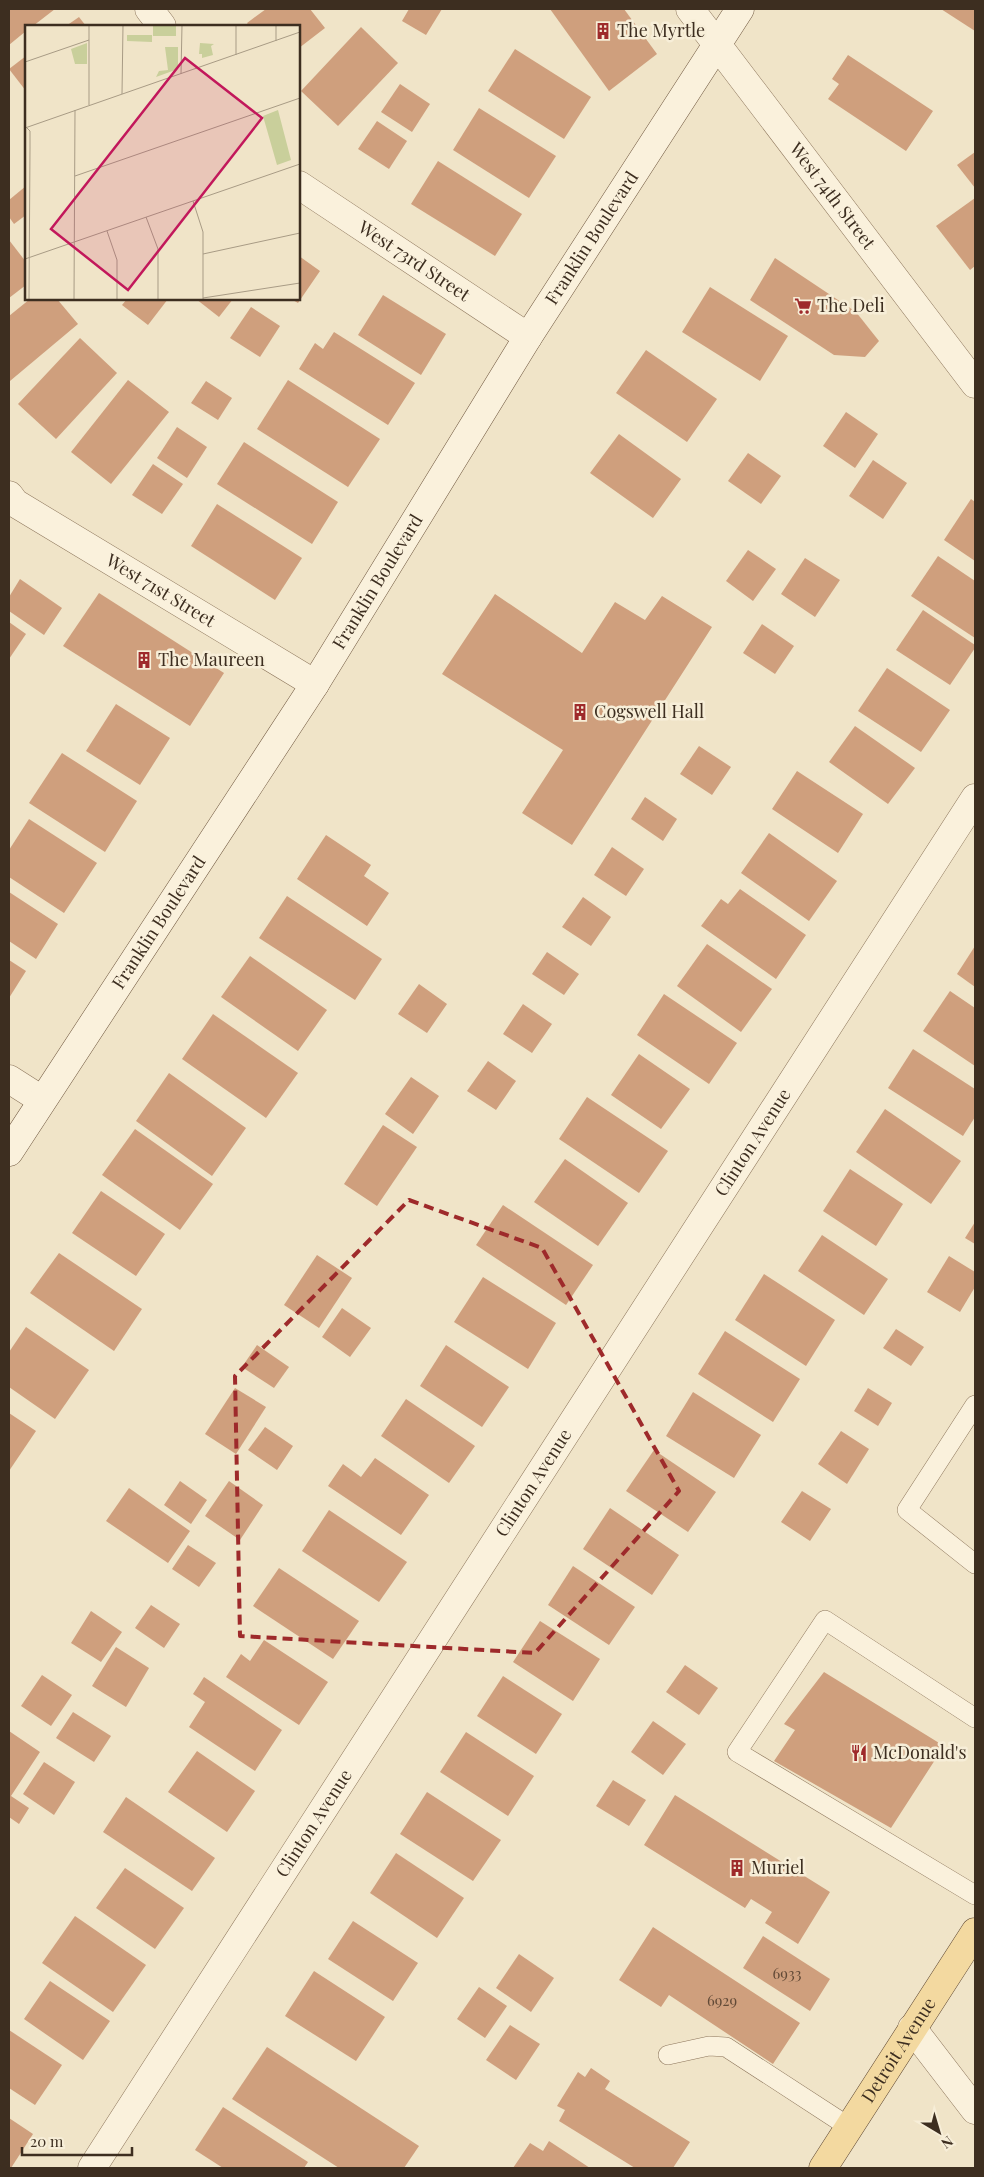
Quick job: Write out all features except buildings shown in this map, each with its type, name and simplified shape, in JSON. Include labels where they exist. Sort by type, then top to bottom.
[{"type":"main road","name":"Detroit Avenue","points":[[823,2168],[975,1932]]},
{"type":"street","points":[[149,9],[161,25]]},
{"type":"street","name":"West 74th Street","points":[[690,9],[975,384]]},
{"type":"street","name":"Franklin Boulevard","points":[[9,1152],[314,684],[528,337],[740,9]]},
{"type":"street","name":"West 73rd Street","points":[[300,186],[528,337]]},
{"type":"street","name":"West 71st Street","points":[[9,494],[15,503],[314,684]]},
{"type":"street","name":"Clinton Avenue","points":[[92,2168],[975,798]]},
{"type":"street","points":[[9,1078],[42,1100]]},
{"type":"street","points":[[912,2028],[975,2110]]},
{"type":"lane","points":[[975,1404],[907,1510],[975,1564]]},
{"type":"lane","points":[[975,1718],[825,1620],[737,1752],[975,1895]]},
{"type":"lane","points":[[668,2055],[709,2046],[726,2047],[849,2127]]},
{"type":"highlighted area","points":[[409,1200],[542,1248],[679,1491],[535,1653],[240,1636],[235,1376]]},
{"type":"place","name":"The Myrtle","points":[[603,31]]},
{"type":"place","name":"The Deli","points":[[803,306]]},
{"type":"place","name":"The Maureen","points":[[144,660]]},
{"type":"place","name":"Cogswell Hall","points":[[580,712]]},
{"type":"place","name":"McDonald's","points":[[859,1753]]},
{"type":"place","name":"Muriel","points":[[737,1868]]}]
